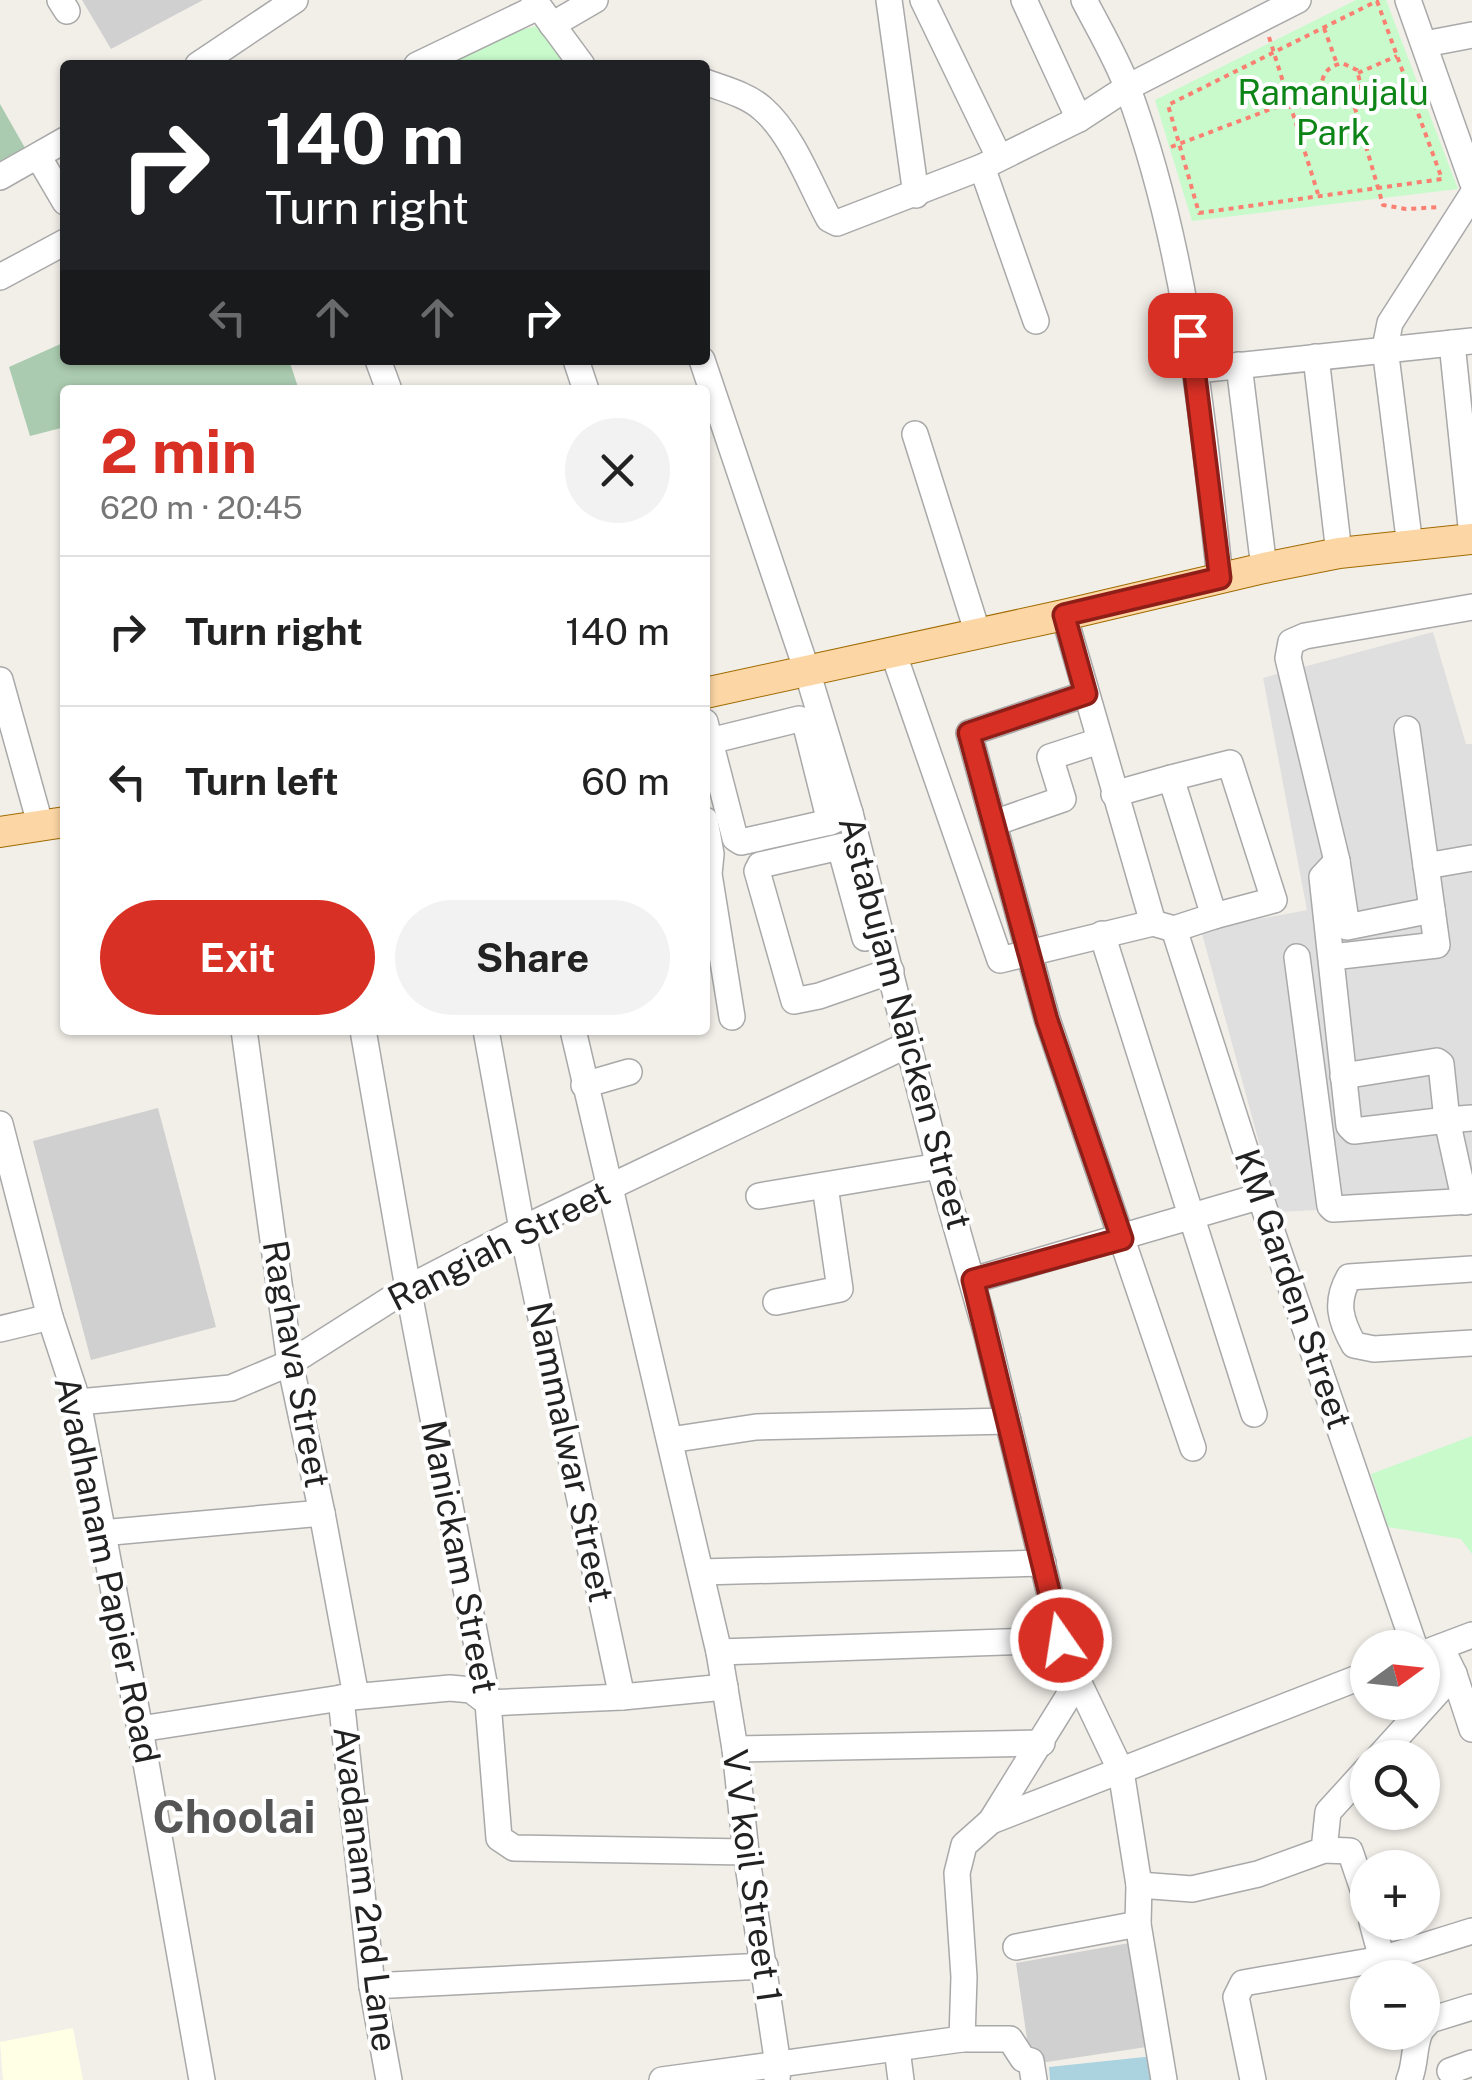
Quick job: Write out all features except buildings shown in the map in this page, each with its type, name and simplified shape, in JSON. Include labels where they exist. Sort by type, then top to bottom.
[{"type":"main road","points":[[710,692],[1264,568],[1472,537]]},
{"type":"main road","points":[[0,832],[53,825]]},
{"type":"street","points":[[428,60],[541,11],[596,0]]},
{"type":"street","points":[[888,0],[916,195]]},
{"type":"street","points":[[923,0],[990,162],[1036,322]]},
{"type":"street","points":[[1024,0],[1080,119]]},
{"type":"street","points":[[1084,0],[1128,87],[1170,229],[1197,370],[1220,578]]},
{"type":"street","points":[[710,84],[740,95],[768,114],[833,223],[916,195],[1080,119],[1128,87],[1298,0]]},
{"type":"street","points":[[1408,0],[1472,180]]},
{"type":"street","points":[[205,60],[293,1]]},
{"type":"street","points":[[541,11],[578,60]]},
{"type":"street","points":[[1425,44],[1472,34]]},
{"type":"street","points":[[0,176],[60,143]]},
{"type":"street","points":[[38,156],[60,193]]},
{"type":"street","points":[[1410,546],[1385,348],[1390,322],[1467,203]]},
{"type":"street","points":[[0,276],[60,245]]},
{"type":"street","points":[[1197,370],[1462,342],[1472,537]]},
{"type":"street","points":[[1316,357],[1339,554]]},
{"type":"street","points":[[1239,364],[1264,568]]},
{"type":"street","name":"Astabujam Naicken Street","points":[[704,365],[807,671],[844,831],[883,974],[910,1044],[939,1166],[973,1280],[1061,1640],[1121,1771],[1139,1885],[1138,1924],[1164,2080]]},
{"type":"street","points":[[915,434],[978,634]]},
{"type":"street","points":[[1432,910],[1347,927],[1337,862],[1288,658],[1292,642],[1305,636],[1472,608]]},
{"type":"street","name":"KM Garden Street","points":[[1064,615],[1114,794],[1419,1630]]},
{"type":"street","points":[[893,652],[1000,960],[1102,934],[1214,916],[1274,900],[1230,763],[1114,794]]},
{"type":"street","points":[[0,680],[53,825]]},
{"type":"street","points":[[1086,694],[969,733],[1047,1020],[1193,1448]]},
{"type":"street","points":[[710,731],[802,720],[808,725],[844,831]]},
{"type":"street","points":[[1332,956],[1436,945],[1407,729]]},
{"type":"street","points":[[994,824],[1063,798],[1050,757],[1099,741]]},
{"type":"street","points":[[710,742],[738,840],[745,843],[844,831]]},
{"type":"street","points":[[1171,778],[1214,916]]},
{"type":"street","points":[[844,831],[758,867],[782,962],[792,998],[798,1002],[883,974]]},
{"type":"street","points":[[1426,866],[1472,858]]},
{"type":"street","points":[[1337,862],[1322,878],[1351,1130],[1459,1119]]},
{"type":"street","points":[[710,880],[732,1017]]},
{"type":"street","points":[[1102,934],[1254,1414]]},
{"type":"street","points":[[1296,957],[1330,1206],[1334,1209],[1468,1202],[1459,1119],[1439,1062],[1343,1076]]},
{"type":"street","name":"Raghava Street","points":[[245,1035],[290,1362],[322,1513],[348,1697]]},
{"type":"street","name":"Manickam Street","points":[[363,1035],[488,1703],[499,1838],[508,1846],[746,1852]]},
{"type":"street","name":"Nammalwar Street","points":[[487,1035],[522,1229],[622,1696]]},
{"type":"street","name":"V V koil Street 1","points":[[573,1035],[719,1652],[778,2073]]},
{"type":"street","name":"Rangiah Street","points":[[78,1402],[230,1388],[290,1362],[408,1288],[522,1229],[910,1044]]},
{"type":"street","points":[[584,1085],[629,1072]]},
{"type":"street","name":"Avadhanam Papier Road","points":[[0,1124],[50,1317],[78,1402],[202,2080]]},
{"type":"street","points":[[760,1196],[939,1166]]},
{"type":"street","points":[[776,1302],[840,1289],[825,1186]]},
{"type":"street","points":[[973,1280],[1261,1196]]},
{"type":"street","points":[[1472,1269],[1350,1278],[1339,1295],[1344,1328],[1354,1345],[1374,1349],[1472,1342]]},
{"type":"street","points":[[0,1329],[50,1317]]},
{"type":"street","points":[[670,1440],[756,1427],[1008,1421]]},
{"type":"street","points":[[101,1533],[322,1513]]},
{"type":"street","points":[[701,1572],[1042,1562]]},
{"type":"street","points":[[1440,1645],[1472,1635]]},
{"type":"street","points":[[719,1652],[1061,1640]]},
{"type":"street","name":"KM Garden Street","points":[[1440,1662],[1454,1674],[1472,1728]]},
{"type":"street","points":[[1394,1740],[1454,1674]]},
{"type":"street","points":[[962,2038],[964,1977],[957,1873],[964,1844],[991,1821],[1078,1681]]},
{"type":"street","points":[[991,1821],[1350,1681]]},
{"type":"street","points":[[140,1728],[348,1697],[450,1688],[471,1690],[488,1703],[725,1687]]},
{"type":"street","name":"Avadanam 2nd Lane","points":[[348,1697],[372,1986],[389,2080]]},
{"type":"street","points":[[735,1749],[1042,1743]]},
{"type":"street","points":[[1324,1850],[1328,1812],[1350,1788]]},
{"type":"street","points":[[1139,1885],[1192,1889],[1258,1874],[1324,1850],[1350,1851]]},
{"type":"street","points":[[1016,1947],[1138,1924]]},
{"type":"street","points":[[1252,2080],[1236,1997],[1243,1983],[1382,1959],[1472,1930]]},
{"type":"street","points":[[1377,1940],[1382,1959]]},
{"type":"street","points":[[372,1986],[765,1966]]},
{"type":"street","points":[[1440,2017],[1472,2007]]},
{"type":"street","points":[[662,2080],[778,2073],[962,2038],[1010,2039],[1023,2059],[1030,2061],[1034,2080]]},
{"type":"street","points":[[897,2049],[901,2080]]},
{"type":"street","points":[[1409,2080],[1416,2064],[1414,2050]]},
{"type":"path","points":[[1378,1],[1442,178],[1199,214],[1168,105],[1324,28],[1378,1]]},
{"type":"path","points":[[1264,18],[1319,196]]},
{"type":"path","points":[[1324,28],[1337,64]]},
{"type":"path","points":[[1358,73],[1397,56]]},
{"type":"path","points":[[1337,64],[1350,64],[1358,73],[1361,86],[1352,98],[1336,101],[1323,95],[1326,70],[1337,64]]},
{"type":"path","points":[[1148,156],[1321,90]]},
{"type":"path","points":[[1352,98],[1382,205],[1406,208],[1467,203]]},
{"type":"shaded area","points":[[82,0],[203,0],[111,49]]},
{"type":"shaded area","points":[[0,104],[29,155],[0,171]]},
{"type":"shaded area","points":[[60,344],[60,365],[291,365],[297,385],[60,385],[60,428],[30,436],[9,367]]},
{"type":"shaded area","points":[[1433,632],[1466,744],[1472,744],[1472,1202],[1278,1212],[1201,930],[1307,910],[1263,678]]},
{"type":"shaded area","points":[[158,1108],[216,1327],[91,1360],[33,1141]]},
{"type":"shaded area","points":[[1135,1942],[1153,2046],[1040,2063],[1029,2053],[1016,1963]]},
{"type":"shaded area","points":[[73,2028],[83,2080],[3,2080],[0,2042]]},
{"type":"green space","name":"Ramanujalu Park","points":[[1356,0],[1386,0],[1458,189],[1192,221],[1155,100]]},
{"type":"green space","points":[[541,25],[562,60],[415,60],[414,57]]},
{"type":"green space","points":[[1472,1436],[1472,1554],[1461,1539],[1388,1527],[1371,1474]]},
{"type":"water","points":[[1154,2056],[1157,2080],[1050,2080],[1049,2067]]},
{"type":"district","name":"Choolai","points":[[234,1817]]},
{"type":"route","points":[[1061,1640],[973,1280],[1122,1239],[1047,1020],[969,733],[1086,694],[1064,615],[1220,578],[1190,335]]}]
